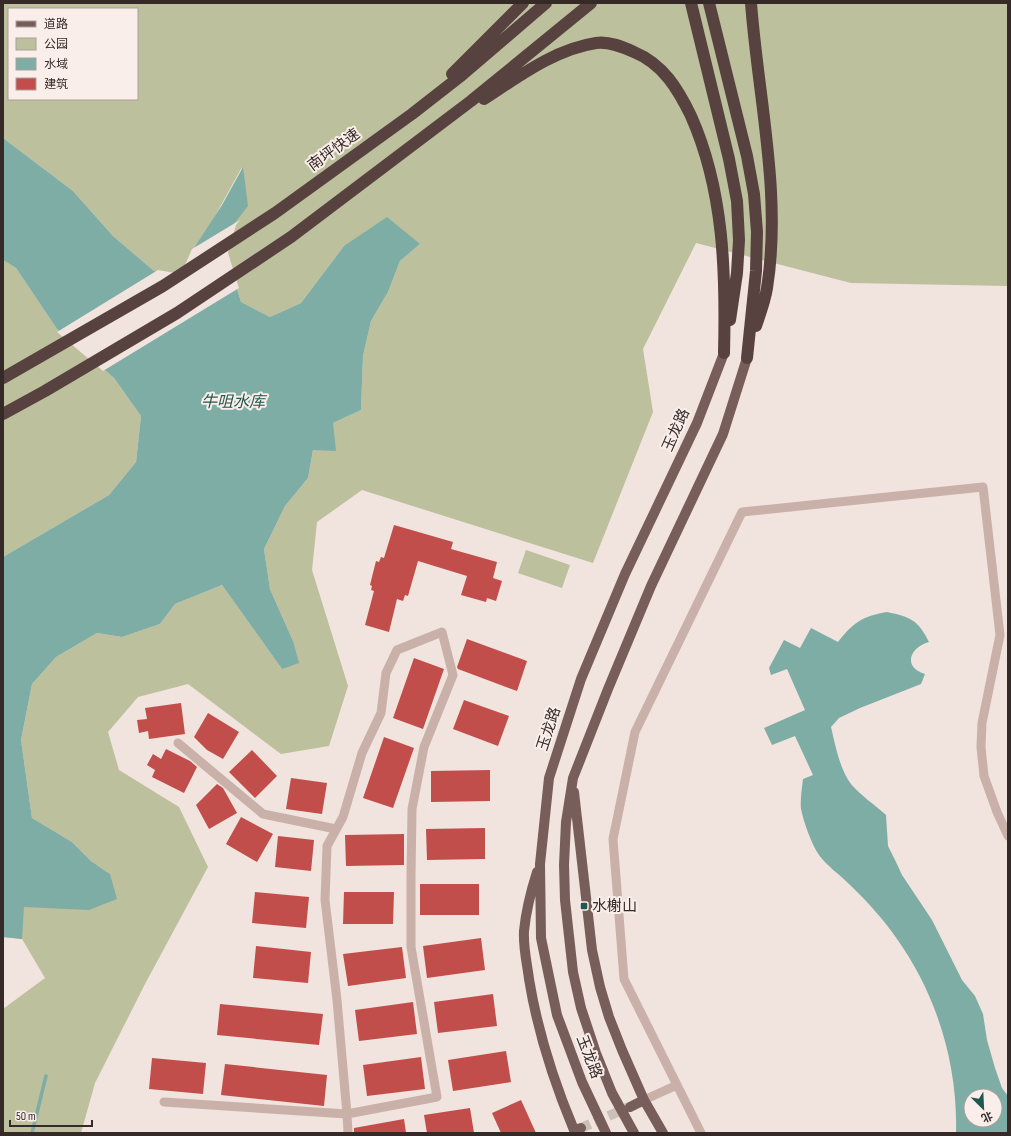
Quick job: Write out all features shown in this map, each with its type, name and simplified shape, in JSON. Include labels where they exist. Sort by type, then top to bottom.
[{"type":"highway","points":[[412,114],[523,3]]},
{"type":"highway","points":[[412,114],[462,75],[546,3]]},
{"type":"highway","points":[[3,414],[177,313],[291,237],[471,102],[591,3]]},
{"type":"highway","points":[[691,3],[729,158],[737,201],[739,240],[737,273],[733,306],[724,353]]},
{"type":"highway","points":[[709,3],[747,156],[754,194],[757,232],[756,271],[747,358]]},
{"type":"highway","points":[[747,358],[767,290],[772,248],[772,198],[751,3]]},
{"type":"highway","points":[[425,137],[523,74],[551,58],[575,48],[598,43],[620,46],[643,56],[665,72],[682,96],[706,155],[714,188],[719,225],[725,295],[724,353]]},
{"type":"highway","name":"南坪快速","points":[[3,378],[163,286],[275,213],[412,114]]},
{"type":"main road","name":"玉龙路","points":[[606,1133],[582,1082],[557,1015],[541,938],[540,864],[549,778],[581,679],[625,574],[697,423],[724,353]]},
{"type":"main road","name":"玉龙路","points":[[634,1133],[612,1093],[596,1053],[581,1008],[573,972],[565,900],[564,865],[566,822],[573,778],[651,586],[723,434],[747,358]]},
{"type":"main road","points":[[573,778],[588,921],[592,950],[600,987],[609,1017],[644,1100],[663,1133]]},
{"type":"main road","points":[[540,864],[530,894],[524,932],[525,952],[532,995],[542,1040],[555,1084],[574,1130],[581,1128]]},
{"type":"main road","points":[[630,1106],[644,1100]]},
{"type":"street","points":[[701,1133],[624,979],[613,839],[635,732],[742,512],[983,487],[1000,635],[982,723],[981,748],[984,776],[997,812],[1008,836]]},
{"type":"street","points":[[164,1102],[347,1114],[437,1098],[411,946],[411,876],[412,809],[424,747],[454,675],[442,632],[397,650],[386,673],[381,712],[362,753],[343,817],[327,846],[325,900],[337,1000],[347,1114],[348,1133]]},
{"type":"street","points":[[178,743],[264,814],[336,829]]},
{"type":"street","points":[[644,1100],[677,1085]]},
{"type":"green space","points":[[3,3],[1008,3],[1008,286],[851,283],[696,243],[643,349],[653,412],[593,563],[362,490],[317,522],[312,570],[348,686],[329,746],[281,754],[188,684],[138,697],[108,732],[119,770],[179,807],[208,867],[145,984],[95,1083],[81,1133],[3,1133],[3,1009],[45,978],[22,939],[3,937],[24,907],[110,874],[91,861],[72,842],[32,818],[21,740],[32,684],[56,657],[97,633],[122,637],[160,624],[175,604],[222,585],[282,669],[293,641],[270,589],[264,549],[285,506],[308,478],[313,450],[333,423],[361,410],[363,356],[371,321],[388,292],[400,261],[420,244],[344,246],[301,303],[270,317],[241,302],[226,253],[242,167],[182,276],[154,271],[113,236],[73,191],[3,138]]},
{"type":"green space","points":[[3,260],[16,268],[57,329],[114,378],[141,416],[136,462],[109,495],[3,557]]},
{"type":"green space","points":[[526,550],[570,565],[562,588],[518,573]]},
{"type":"water","name":"牛咀水库","points":[[3,138],[73,191],[113,236],[154,271],[182,276],[196,245],[222,205],[243,167],[248,206],[234,224],[226,253],[241,302],[270,317],[301,303],[344,246],[387,217],[420,244],[400,261],[388,292],[371,321],[363,356],[361,410],[333,423],[336,451],[313,450],[308,478],[285,506],[264,549],[270,589],[293,641],[299,663],[282,669],[222,585],[175,604],[160,624],[122,637],[97,633],[56,657],[32,684],[21,740],[32,818],[72,842],[91,861],[110,874],[117,899],[89,910],[24,907],[22,939],[3,937],[3,557],[109,495],[136,462],[141,416],[114,378],[57,329],[16,268],[3,260]]},
{"type":"water","points":[[887,612],[908,618],[917,624],[929,642],[917,648],[913,652],[911,662],[913,667],[925,674],[921,684],[839,718],[831,727],[836,749],[844,772],[854,788],[886,815],[888,846],[902,875],[932,920],[962,980],[975,996],[983,1014],[987,1040],[1002,1088],[963,1088],[963,1128],[1003,1128],[1003,1089],[1008,1096],[1008,1133],[956,1133],[956,1107],[949,1056],[934,1007],[923,983],[911,961],[886,924],[862,897],[826,863],[816,850],[806,827],[801,809],[803,779],[813,775],[795,736],[772,745],[764,728],[805,710],[787,669],[771,675],[769,668],[784,640],[800,648],[811,628],[838,642],[848,630],[859,621]]},
{"type":"pier","points":[[240,220],[236,225],[228,253],[239,288],[103,371],[57,332],[158,270],[181,274],[192,249]]},
{"type":"building","points":[[394,525],[453,542],[451,549],[497,562],[493,578],[502,581],[496,601],[487,598],[486,602],[461,595],[467,576],[418,561],[408,596],[405,595],[403,601],[397,599],[389,632],[365,625],[374,591],[371,590],[372,586],[370,585],[376,561],[379,562],[381,557],[384,558]]},
{"type":"building","points":[[467,639],[527,661],[517,691],[458,669],[457,667]]},
{"type":"building","points":[[414,658],[444,669],[423,729],[393,718]]},
{"type":"building","points":[[464,700],[509,716],[498,746],[453,729]]},
{"type":"building","points":[[181,703],[185,734],[149,739],[148,731],[139,733],[137,720],[147,719],[145,708]]},
{"type":"building","points":[[208,713],[239,732],[223,759],[207,750],[194,737]]},
{"type":"building","points":[[384,737],[414,748],[393,808],[363,798]]},
{"type":"building","points":[[166,749],[190,761],[197,767],[184,793],[152,777],[155,770],[147,765],[153,754],[161,759]]},
{"type":"building","points":[[252,750],[277,776],[255,798],[229,772]]},
{"type":"building","points":[[490,770],[490,801],[431,802],[431,771]]},
{"type":"building","points":[[291,778],[327,783],[322,814],[286,809]]},
{"type":"building","points":[[217,784],[223,788],[237,813],[209,829],[196,805]]},
{"type":"building","points":[[241,817],[273,834],[257,862],[226,844]]},
{"type":"building","points":[[485,828],[485,859],[427,860],[426,829]]},
{"type":"building","points":[[404,834],[404,865],[346,866],[345,835]]},
{"type":"building","points":[[278,836],[314,840],[311,871],[275,867]]},
{"type":"building","points":[[420,884],[479,884],[479,915],[420,915]]},
{"type":"building","points":[[255,892],[309,897],[306,928],[252,923]]},
{"type":"building","points":[[344,892],[394,892],[393,924],[343,924]]},
{"type":"building","points":[[481,938],[485,970],[427,978],[423,946]]},
{"type":"building","points":[[256,946],[311,952],[308,983],[253,978]]},
{"type":"building","points":[[402,947],[406,978],[348,986],[343,954]]},
{"type":"building","points":[[493,994],[497,1026],[438,1033],[434,1002]]},
{"type":"building","points":[[413,1002],[417,1034],[359,1041],[355,1010]]},
{"type":"building","points":[[220,1004],[323,1014],[319,1045],[217,1035]]},
{"type":"building","points":[[506,1051],[511,1082],[453,1091],[448,1060]]},
{"type":"building","points":[[421,1057],[425,1089],[367,1096],[363,1065]]},
{"type":"building","points":[[152,1058],[206,1063],[203,1094],[149,1089]]},
{"type":"building","points":[[225,1064],[327,1075],[324,1106],[221,1095]]},
{"type":"building","points":[[521,1100],[536,1133],[501,1133],[492,1113]]},
{"type":"building","points":[[470,1108],[474,1133],[427,1133],[424,1115]]},
{"type":"building","points":[[404,1119],[406,1133],[354,1133],[354,1128]]},
{"type":"waterway","points":[[32,1133],[46,1076]]},
{"type":"tunnel","points":[[581,1128],[629,1107]]},
{"type":"place","name":"水榭山","points":[[584,906]]}]
